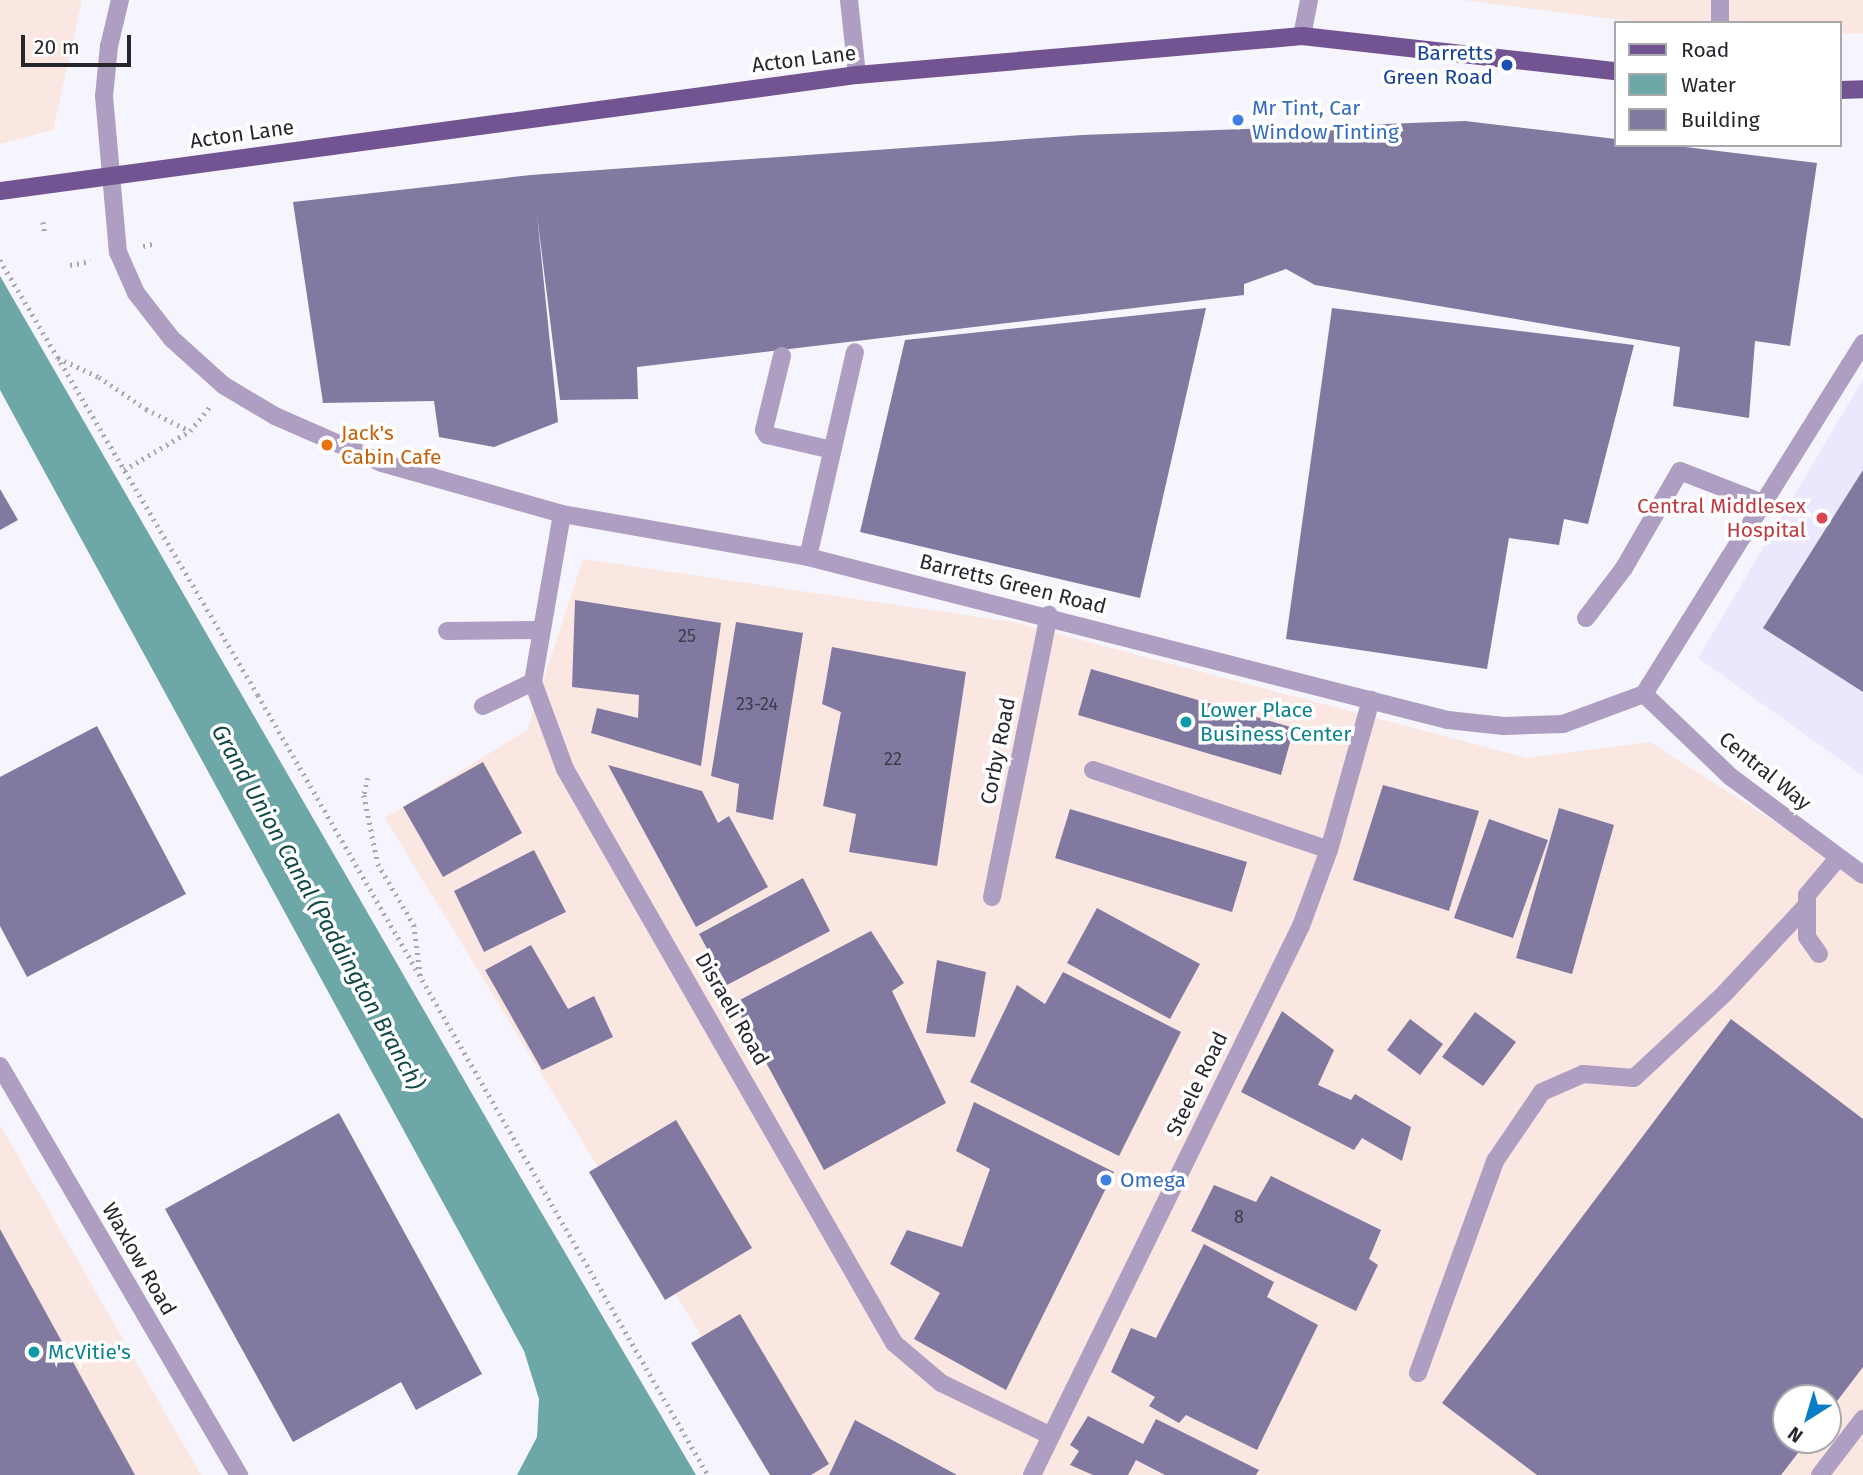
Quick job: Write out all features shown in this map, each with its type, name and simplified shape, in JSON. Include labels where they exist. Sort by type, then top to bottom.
[{"type":"main road","name":"Acton Lane","points":[[0,191],[857,75],[1302,36],[1615,71]]},
{"type":"main road","points":[[1842,90],[1863,89]]},
{"type":"street","name":"Barretts Green Road","points":[[120,0],[108,46],[104,96],[108,176],[118,252],[136,293],[172,339],[223,385],[275,416],[382,463],[562,514],[808,557],[1049,615],[1448,720],[1504,726],[1563,724],[1644,694]]},
{"type":"street","points":[[849,0],[857,75]]},
{"type":"street","points":[[1302,36],[1309,0]]},
{"type":"street","points":[[1720,0],[1720,21]]},
{"type":"street","points":[[1644,694],[1863,343]]},
{"type":"street","points":[[808,557],[855,352]]},
{"type":"street","points":[[782,356],[764,430],[768,435],[832,450]]},
{"type":"street","points":[[1586,618],[1624,568],[1680,471],[1765,503]]},
{"type":"street","name":"Disraeli Road","points":[[562,514],[533,682],[565,769],[894,1343],[941,1383],[1051,1436]]},
{"type":"street","name":"Corby Road","points":[[992,897],[1049,615]]},
{"type":"street","points":[[447,631],[541,631]]},
{"type":"street","points":[[483,706],[533,682]]},
{"type":"street","name":"Central Way","points":[[1644,694],[1731,777],[1863,876]]},
{"type":"street","name":"Steele Road","points":[[1032,1475],[1301,926],[1329,850],[1371,700]]},
{"type":"street","points":[[1093,770],[1329,850]]},
{"type":"street","points":[[1819,954],[1807,937],[1807,905],[1812,888],[1838,858]]},
{"type":"street","points":[[1418,1373],[1495,1161],[1542,1092],[1583,1074],[1634,1078],[1719,999],[1807,905]]},
{"type":"street","name":"Waxlow Road","points":[[0,1066],[239,1475]]},
{"type":"street","points":[[1820,1475],[1863,1419]]},
{"type":"path","points":[[43,222],[45,233]]},
{"type":"path","points":[[0,260],[708,1475]]},
{"type":"path","points":[[70,265],[91,261]]},
{"type":"path","points":[[57,358],[99,377],[146,409],[190,431]]},
{"type":"path","points":[[124,470],[190,431],[212,402]]},
{"type":"path","points":[[368,778],[365,795],[378,864],[414,925],[422,984]]},
{"type":"shaded area","points":[[0,0],[82,0],[53,130],[0,144]]},
{"type":"shaded area","points":[[1463,0],[1863,0],[1863,33],[1842,34],[1842,21],[1629,21]]},
{"type":"shaded area","name":"Central Middlesex Hospital","points":[[1863,379],[1863,776],[1698,658]]},
{"type":"shaded area","points":[[583,559],[1013,622],[1527,758],[1650,742],[1863,878],[1863,1475],[786,1475],[385,818],[527,730]]},
{"type":"shaded area","points":[[0,1125],[201,1475],[0,1475]]},
{"type":"water","name":"Grand Union Canal (Paddington Branch)","points":[[0,276],[504,1149],[696,1475],[517,1475],[537,1437],[539,1399],[524,1351],[0,390]]},
{"type":"building","points":[[1465,121],[1615,139],[1615,147],[1685,147],[1817,163],[1790,346],[1755,341],[1749,418],[1673,406],[1680,347],[1315,285],[1286,269],[1244,284],[1244,295],[637,367],[638,399],[560,400],[537,215],[558,422],[494,447],[439,437],[434,401],[323,403],[293,202],[531,175],[1082,135]]},
{"type":"building","points":[[1206,308],[1140,598],[860,532],[905,340]]},
{"type":"building","points":[[1332,308],[1634,345],[1588,524],[1564,519],[1559,545],[1509,538],[1487,669],[1286,639]]},
{"type":"building","points":[[1863,470],[1863,692],[1763,628]]},
{"type":"building","points":[[0,489],[18,520],[0,530]]},
{"type":"building","points":[[575,600],[721,623],[701,766],[591,733],[597,708],[638,718],[639,695],[572,687]]},
{"type":"building","points":[[736,622],[803,633],[773,820],[736,812],[739,784],[711,776]]},
{"type":"building","points":[[832,647],[966,672],[937,866],[849,852],[856,814],[823,806],[841,712],[822,704]]},
{"type":"building","name":"Lower Place Business Center","points":[[1091,669],[1294,728],[1281,775],[1078,715]]},
{"type":"building","points":[[97,726],[186,894],[27,977],[0,926],[0,777]]},
{"type":"building","points":[[483,762],[522,833],[443,877],[403,807]]},
{"type":"building","points":[[608,765],[702,791],[718,823],[729,816],[768,887],[696,927]]},
{"type":"building","points":[[1383,785],[1479,811],[1449,911],[1353,880]]},
{"type":"building","points":[[1559,808],[1614,825],[1572,974],[1516,958]]},
{"type":"building","points":[[1070,809],[1247,862],[1232,912],[1055,858]]},
{"type":"building","points":[[1489,819],[1548,840],[1513,938],[1454,918]]},
{"type":"building","points":[[534,850],[566,912],[484,952],[454,891]]},
{"type":"building","points":[[803,878],[830,931],[727,985],[699,934]]},
{"type":"building","points":[[1097,908],[1200,964],[1170,1019],[1067,963]]},
{"type":"building","points":[[871,931],[904,983],[892,991],[946,1103],[824,1170],[734,1003]]},
{"type":"building","points":[[531,945],[568,1009],[594,996],[613,1037],[542,1070],[485,970]]},
{"type":"building","points":[[937,960],[986,972],[975,1037],[926,1033]]},
{"type":"building","points":[[1063,972],[1181,1032],[1119,1156],[970,1082],[1017,985],[1045,1004]]},
{"type":"building","points":[[1282,1011],[1334,1050],[1318,1085],[1351,1100],[1355,1094],[1411,1127],[1402,1161],[1362,1138],[1354,1150],[1241,1092]]},
{"type":"building","points":[[1475,1012],[1516,1042],[1483,1086],[1442,1057]]},
{"type":"building","points":[[1410,1019],[1443,1044],[1420,1075],[1387,1050]]},
{"type":"building","points":[[1731,1019],[1863,1119],[1863,1367],[1842,1395],[1842,1384],[1772,1384],[1772,1454],[1797,1454],[1781,1475],[1537,1475],[1442,1403]]},
{"type":"building","points":[[974,1102],[1114,1172],[1006,1390],[914,1339],[940,1293],[890,1264],[907,1230],[962,1247],[990,1169],[956,1151]]},
{"type":"building","points":[[339,1113],[482,1374],[416,1410],[401,1382],[293,1442],[165,1209]]},
{"type":"building","points":[[676,1120],[752,1248],[665,1300],[589,1172]]},
{"type":"building","points":[[1271,1176],[1381,1230],[1369,1259],[1378,1265],[1356,1311],[1191,1231],[1214,1185],[1256,1202]]},
{"type":"building","name":"McVitie's","points":[[0,1229],[135,1475],[0,1475]]},
{"type":"building","points":[[1204,1244],[1274,1282],[1267,1297],[1318,1325],[1257,1450],[1186,1415],[1179,1423],[1149,1406],[1155,1397],[1111,1372],[1131,1328],[1156,1338]]},
{"type":"building","points":[[740,1314],[829,1464],[811,1475],[770,1475],[691,1343]]},
{"type":"building","points":[[1088,1416],[1143,1444],[1156,1419],[1259,1470],[1256,1475],[1165,1475],[1136,1460],[1128,1475],[1093,1475],[1070,1465],[1079,1451],[1070,1445]]},
{"type":"building","points":[[855,1420],[957,1475],[829,1475]]},
{"type":"place","name":"Barretts Green Road","points":[[1507,65]]},
{"type":"place","name":"Mr Tint, Car Window Tinting","points":[[1238,120]]},
{"type":"place","name":"Jack's Cabin Cafe","points":[[327,445]]},
{"type":"place","name":"Central Middlesex Hospital","points":[[1822,518]]},
{"type":"place","name":"Lower Place Business Center","points":[[1186,722]]},
{"type":"place","name":"Omega","points":[[1106,1180]]},
{"type":"place","name":"McVitie's","points":[[34,1352]]}]
